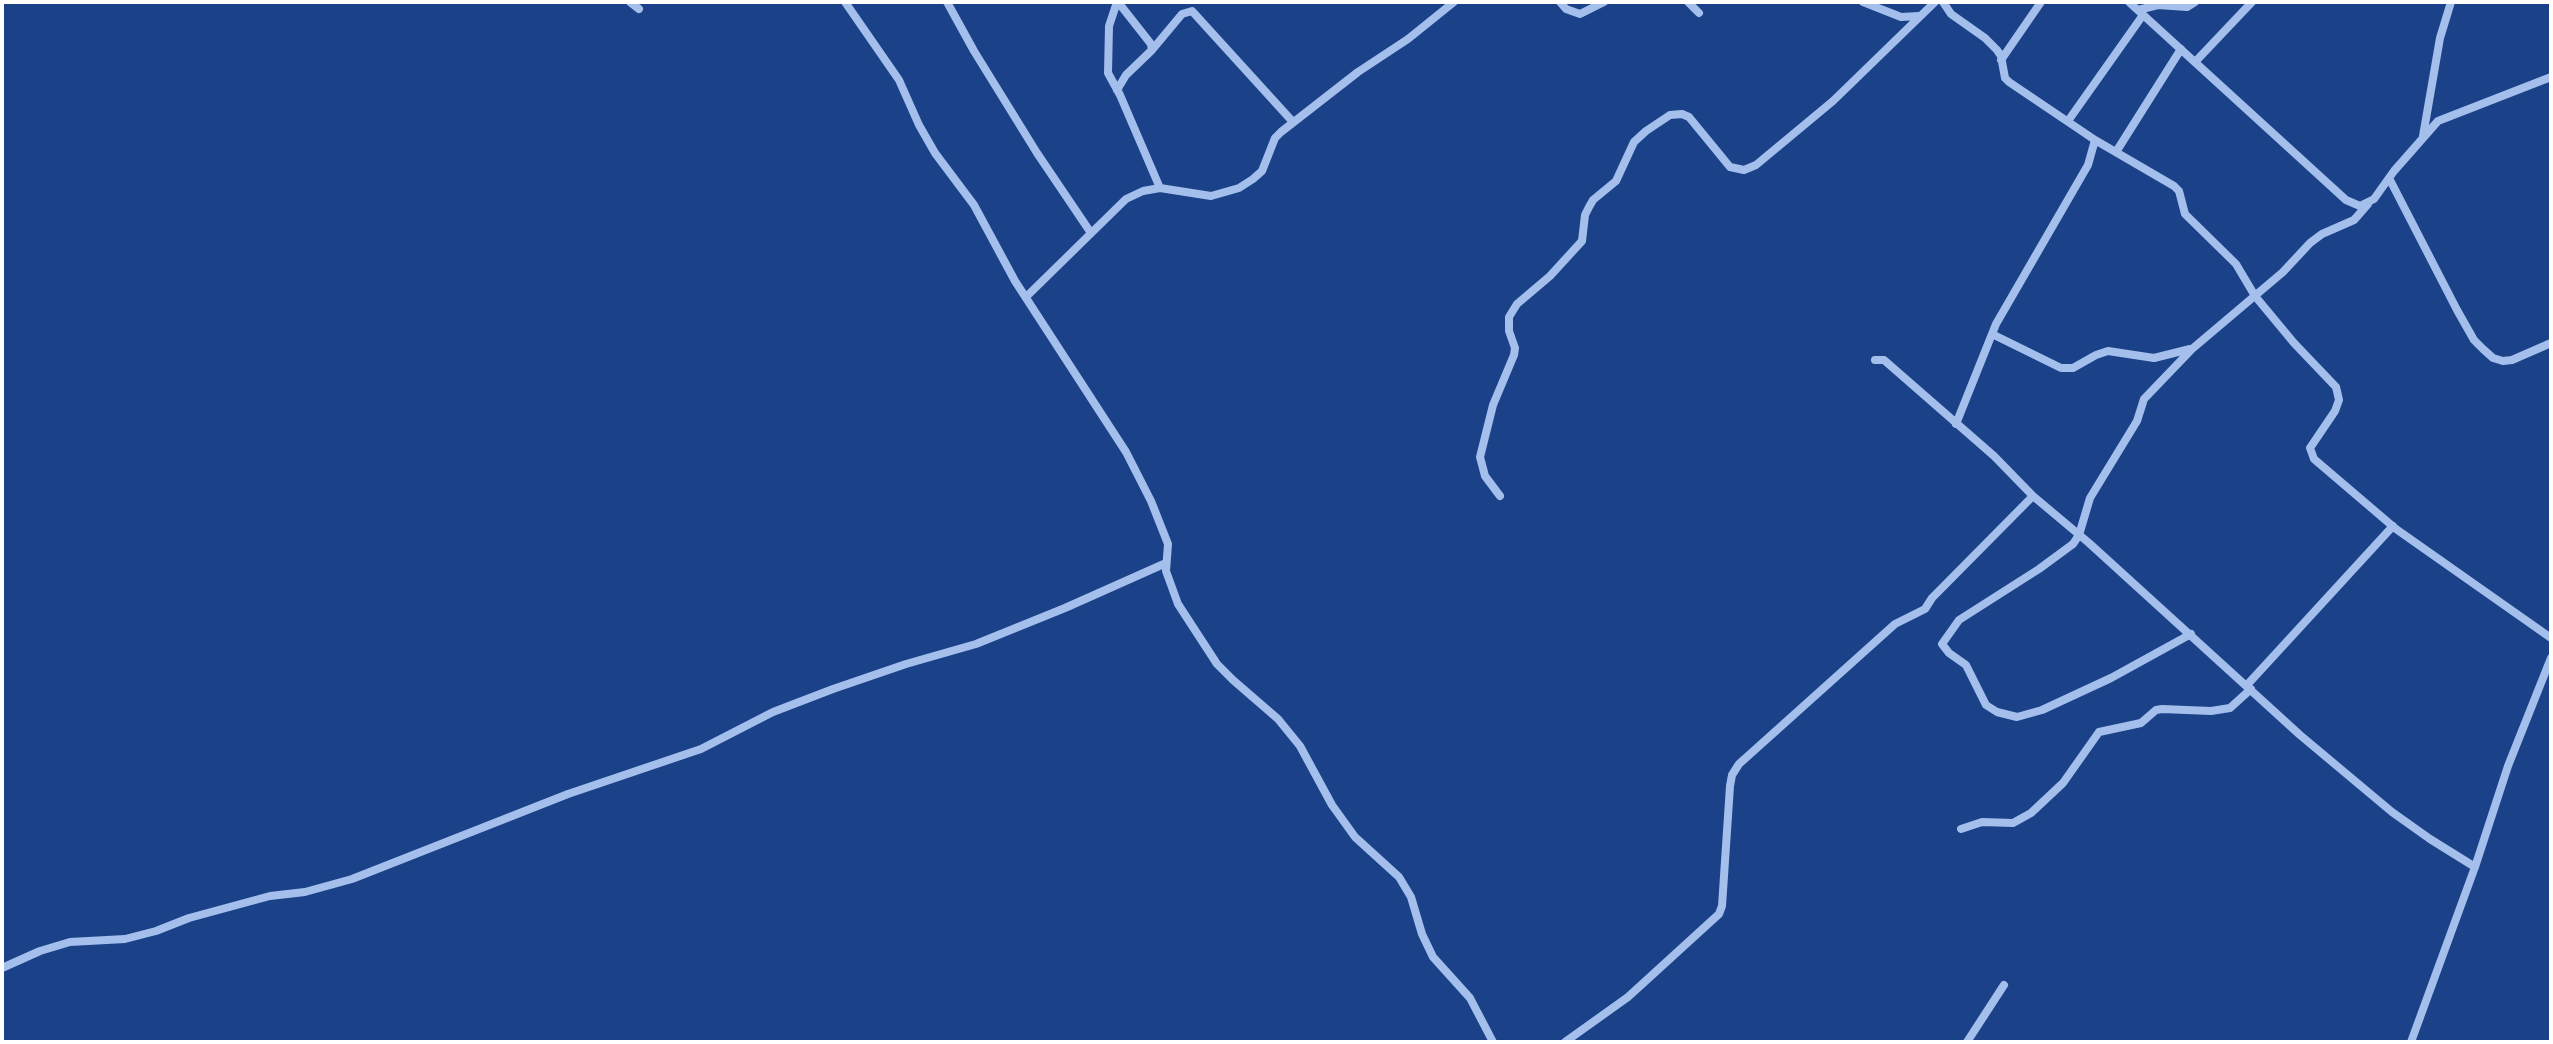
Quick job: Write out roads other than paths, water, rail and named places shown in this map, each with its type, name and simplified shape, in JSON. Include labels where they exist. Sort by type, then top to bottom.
[{"type":"street","points":[[630,2],[639,9]]},
{"type":"street","points":[[845,2],[899,80],[935,153],[974,205],[1026,297],[1126,452],[1168,544],[1167,577],[1178,604],[1217,664],[1278,719],[1300,746],[1332,805],[1355,837],[1399,877],[1411,897],[1422,934],[1433,957],[1470,998],[1493,1042]]},
{"type":"street","points":[[947,2],[1037,153],[1091,233]]},
{"type":"street","points":[[1117,2],[1109,26],[1108,73],[1160,188]]},
{"type":"street","points":[[1117,2],[1151,44],[1152,50]]},
{"type":"street","points":[[1026,297],[1126,199],[1160,188],[1211,196],[1239,188],[1262,171],[1275,138],[1293,122],[1454,2]]},
{"type":"street","points":[[1560,2],[1566,9],[1580,14],[1604,2]]},
{"type":"street","points":[[1688,2],[1699,13]]},
{"type":"street","points":[[1863,2],[1901,17],[1921,15]]},
{"type":"street","points":[[1500,496],[1485,476],[1480,457],[1493,405],[1514,355],[1509,317],[1517,304],[1550,276],[1582,241],[1589,207],[1616,181],[1634,142],[1670,115],[1682,114],[1689,117],[1730,167],[1744,170],[1756,165],[1833,101],[1935,2]]},
{"type":"street","points":[[1943,2],[1951,14],[1997,50],[2002,71],[2009,82],[2095,140],[2174,186],[2181,196],[2185,214],[2236,264],[2255,296],[2336,387],[2339,400],[2335,411],[2310,448],[2314,459],[2393,526],[2551,638]]},
{"type":"street","points":[[2001,60],[2041,2]]},
{"type":"street","points":[[2129,2],[2346,200],[2360,206],[2368,204]]},
{"type":"street","points":[[2068,121],[2140,13],[2158,5],[2187,7],[2195,2]]},
{"type":"street","points":[[2196,61],[2252,2]]},
{"type":"street","points":[[2423,137],[2440,38],[2451,2]]},
{"type":"street","points":[[1117,90],[1126,75],[1182,14],[1192,11],[1293,122]]},
{"type":"street","points":[[2116,152],[2181,49]]},
{"type":"street","points":[[2191,634],[2111,678],[2042,710],[2017,717],[1997,712],[1986,705],[1966,665],[1943,647],[1943,639],[1959,620],[2064,552],[2079,535],[2090,498],[2137,421],[2144,399],[2192,349],[2283,272],[2310,243],[2322,234],[2354,220],[2438,121],[2551,77]]},
{"type":"street","points":[[1956,424],[1992,334],[2088,165],[2095,140]]},
{"type":"street","points":[[2389,178],[2457,310],[2483,349],[2493,358],[2503,361],[2551,343]]},
{"type":"street","points":[[1992,334],[2061,368],[2073,368],[2108,351],[2154,358],[2192,349]]},
{"type":"street","points":[[1875,360],[1884,360],[1994,456],[2033,496],[2191,634],[2300,735],[2392,812],[2475,867]]},
{"type":"street","points":[[1565,1042],[1628,997],[1719,914],[1730,786],[1739,764],[1895,624],[1925,609],[1932,598],[2033,496]]},
{"type":"street","points":[[1961,829],[1982,822],[2013,823],[2031,813],[2063,783],[2099,732],[2141,723],[2156,710],[2211,711],[2230,708],[2393,526]]},
{"type":"street","points":[[2,968],[70,942],[125,939],[270,896],[305,892],[340,883],[568,794],[701,749],[773,712],[833,689],[976,644],[1166,563]]},
{"type":"street","points":[[2411,1042],[2508,766],[2551,658]]},
{"type":"street","points":[[1967,1042],[2004,985]]}]
